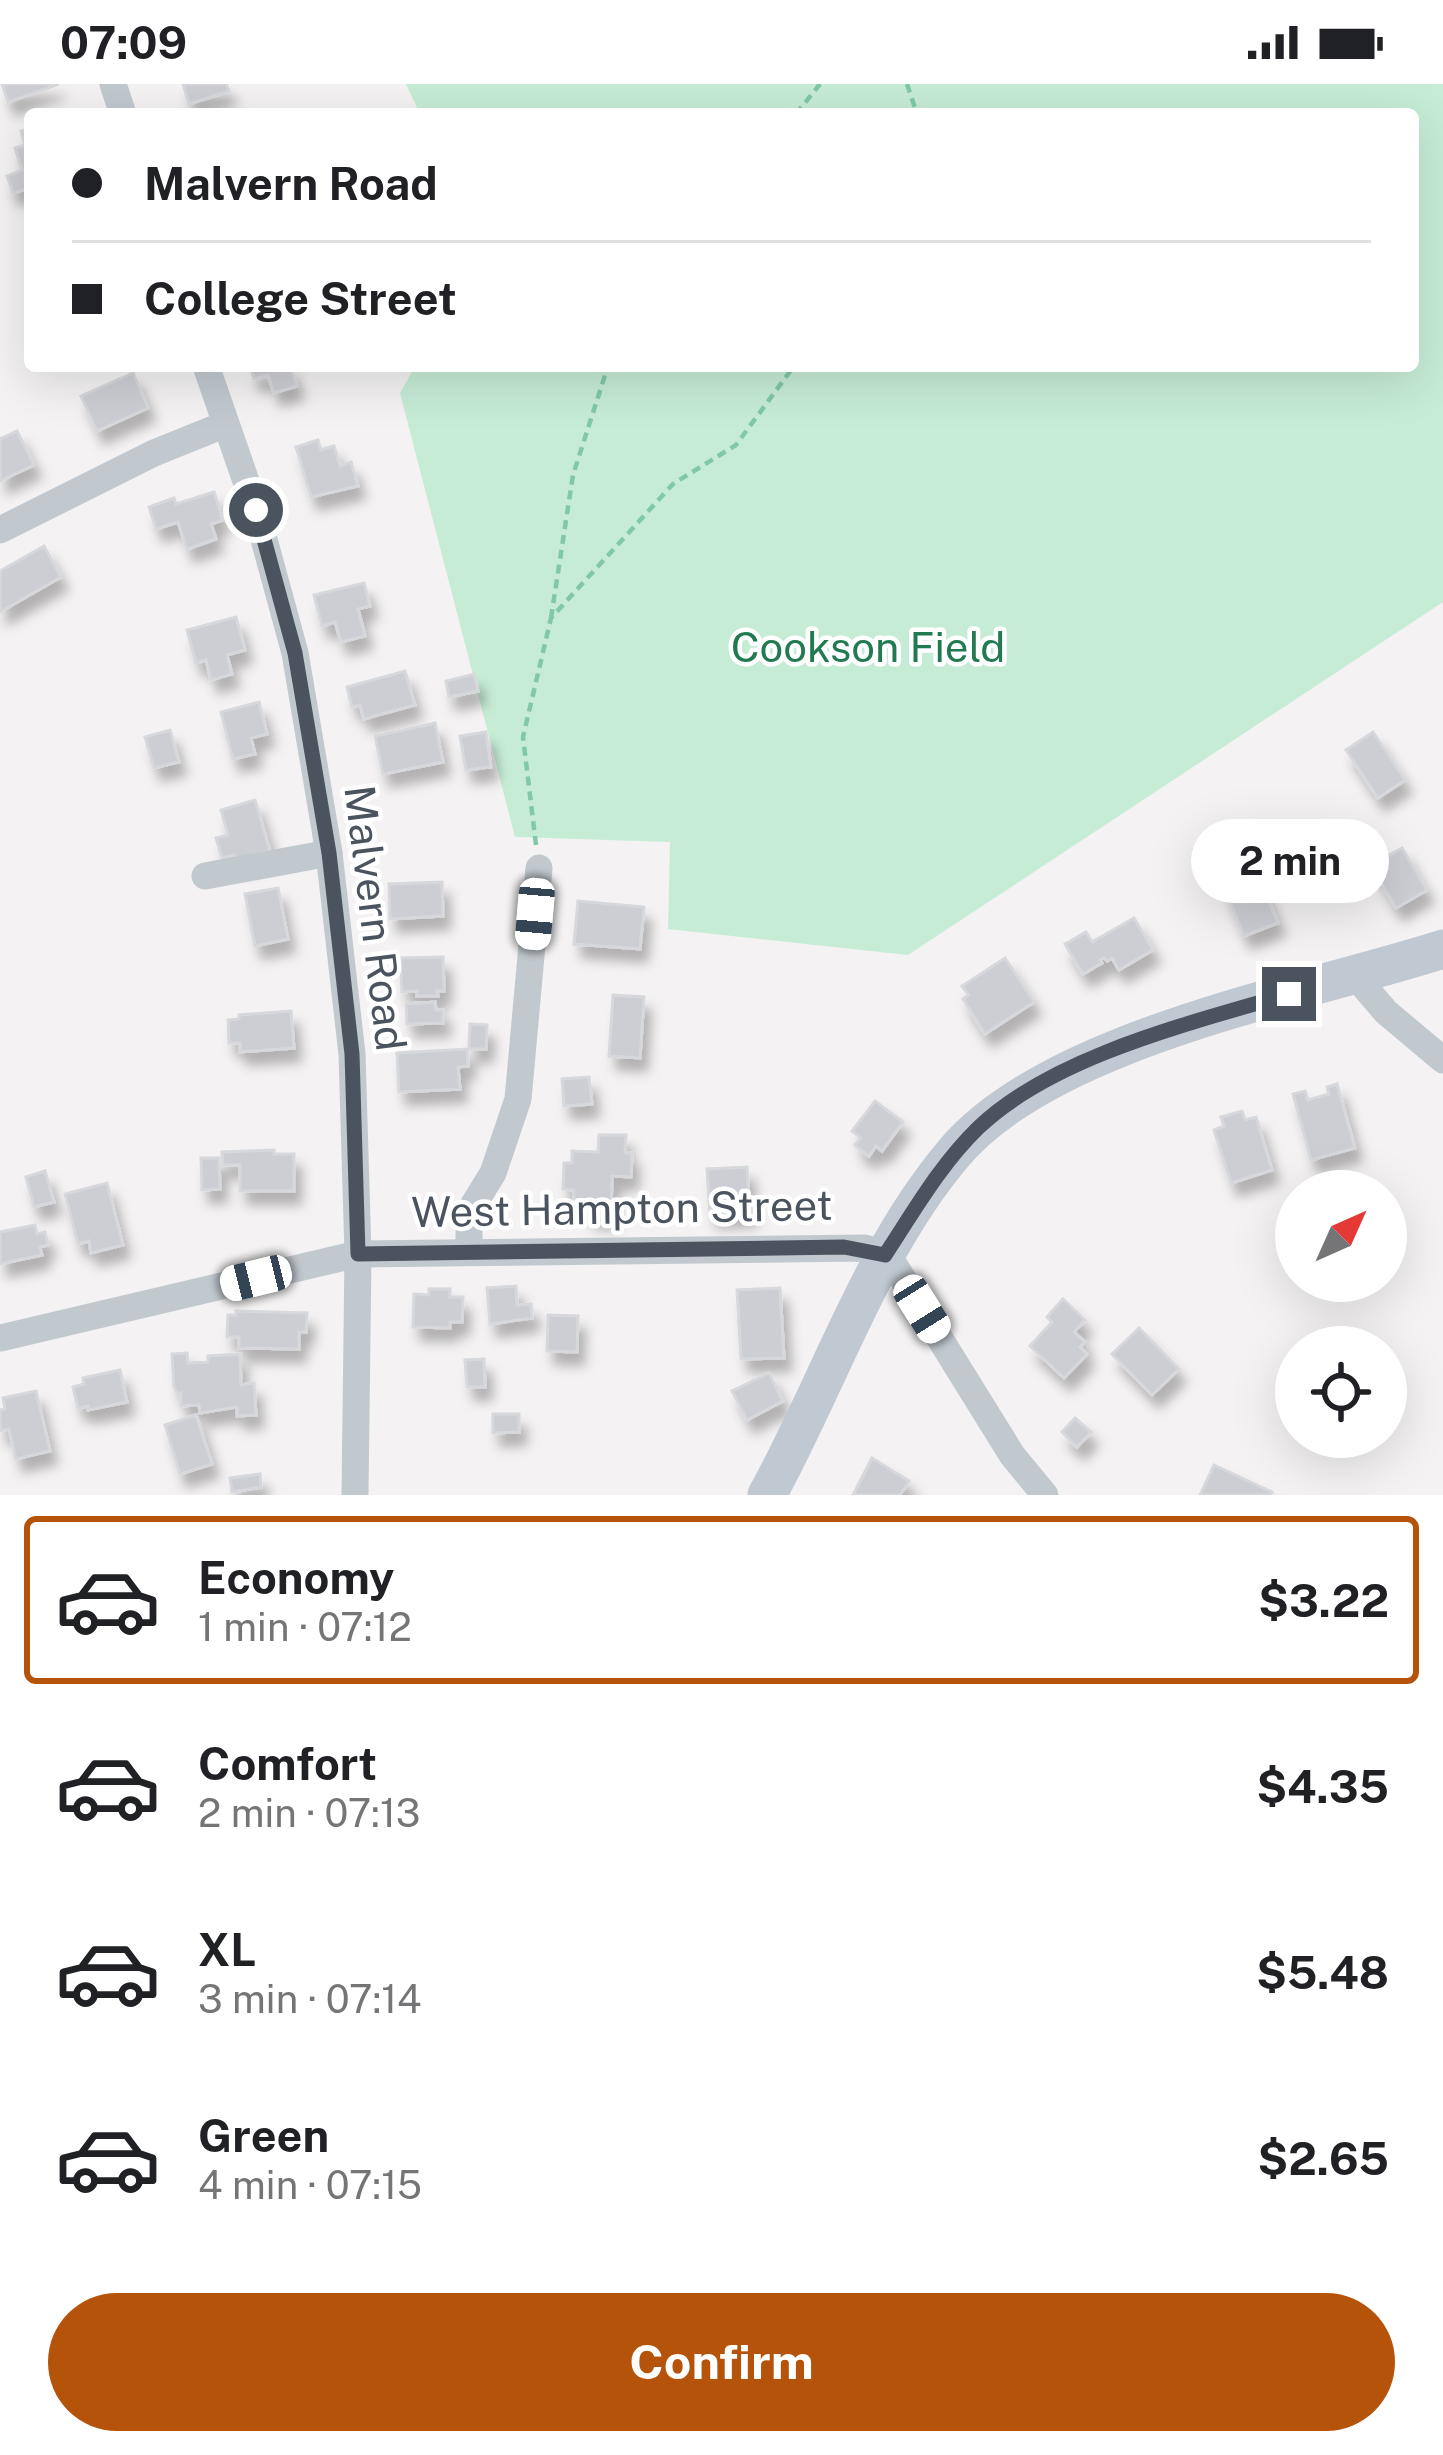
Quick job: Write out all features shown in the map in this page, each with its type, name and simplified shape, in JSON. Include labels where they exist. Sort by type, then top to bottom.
[{"type":"street","name":"Malvern Road","points":[[208,372],[256,510],[295,653],[329,853],[352,1054],[358,1254],[356,1495]]},
{"type":"street","points":[[0,530],[154,453],[226,424]]},
{"type":"street","points":[[205,876],[329,853]]},
{"type":"street","points":[[470,1250],[469,1212],[493,1173],[518,1099],[539,868]]},
{"type":"street","points":[[767,1495],[885,1255],[953,1154],[990,1117],[1054,1077],[1116,1050],[1443,949]]},
{"type":"street","points":[[1356,976],[1386,1012],[1443,1060]]},
{"type":"street","name":"West Hampton Street","points":[[0,1338],[358,1254],[844,1247],[885,1255]]},
{"type":"street","points":[[885,1255],[1012,1455],[1045,1495]]},
{"type":"path","points":[[801,108],[820,84]]},
{"type":"path","points":[[539,868],[523,737],[551,618],[573,475],[606,372]]},
{"type":"path","points":[[551,618],[673,484],[736,445],[790,372]]},
{"type":"green space","name":"Cookson Field","points":[[406,84],[1443,84],[1443,602],[908,955],[668,929],[670,842],[515,837],[400,393],[412,372],[1419,372],[1419,108],[417,108]]},
{"type":"building","points":[[2,84],[59,84],[8,102]]},
{"type":"building","points":[[183,84],[226,84],[229,91],[189,104]]},
{"type":"building","points":[[24,145],[24,190],[13,193],[7,176],[22,170],[15,148]]},
{"type":"building","points":[[252,372],[292,372],[297,386],[274,393],[268,375],[254,379]]},
{"type":"building","points":[[133,373],[148,408],[97,431],[81,396]]},
{"type":"building","points":[[17,431],[34,465],[0,481],[0,439]]},
{"type":"building","points":[[318,440],[321,450],[334,446],[340,466],[351,462],[358,486],[311,497],[296,447]]},
{"type":"building","points":[[214,492],[223,520],[211,524],[216,539],[187,549],[178,522],[156,529],[149,507]]},
{"type":"building","points":[[44,546],[61,577],[0,612],[0,571]]},
{"type":"building","points":[[364,583],[370,606],[358,609],[365,636],[341,642],[335,622],[322,626],[314,595]]},
{"type":"building","points":[[236,617],[245,650],[227,655],[232,674],[211,680],[206,660],[196,663],[187,630]]},
{"type":"building","points":[[405,671],[415,705],[364,719],[360,705],[352,707],[347,687]]},
{"type":"building","points":[[474,674],[478,691],[449,697],[446,681]]},
{"type":"building","points":[[259,702],[267,734],[251,738],[255,754],[233,759],[221,712]]},
{"type":"building","points":[[435,723],[443,762],[383,774],[375,736]]},
{"type":"building","points":[[170,730],[179,762],[154,768],[145,737]]},
{"type":"building","points":[[486,732],[491,767],[466,770],[460,736]]},
{"type":"building","points":[[1373,732],[1405,780],[1378,798],[1346,750]]},
{"type":"building","points":[[255,800],[270,851],[236,860],[234,855],[222,858],[216,838],[228,835],[221,810]]},
{"type":"building","points":[[1382,848],[1388,856],[1402,848],[1427,890],[1396,908],[1366,857]]},
{"type":"building","points":[[1255,869],[1278,923],[1244,936],[1222,882]]},
{"type":"building","points":[[442,882],[443,916],[390,919],[389,884]]},
{"type":"building","points":[[278,888],[288,939],[255,946],[245,894]]},
{"type":"building","points":[[578,901],[644,907],[640,949],[574,944]]},
{"type":"building","points":[[1134,918],[1153,950],[1119,970],[1112,958],[1104,958],[1083,974],[1065,944],[1086,932],[1092,942]]},
{"type":"building","points":[[443,957],[444,991],[437,991],[438,996],[402,992],[400,958]]},
{"type":"building","points":[[1005,958],[1034,1002],[985,1034],[963,999],[969,995],[962,986]]},
{"type":"building","points":[[613,995],[644,997],[640,1058],[609,1056]]},
{"type":"building","points":[[435,1002],[436,1010],[443,1010],[443,1023],[407,1024],[406,1004]]},
{"type":"building","points":[[291,1011],[294,1048],[240,1052],[240,1043],[229,1043],[228,1020]]},
{"type":"building","points":[[470,1024],[487,1025],[486,1049],[469,1049]]},
{"type":"building","points":[[467,1049],[468,1066],[458,1067],[460,1089],[399,1092],[397,1053]]},
{"type":"building","points":[[589,1077],[592,1104],[564,1106],[562,1079]]},
{"type":"building","points":[[1337,1084],[1355,1148],[1311,1160],[1293,1094],[1305,1091],[1308,1100],[1329,1094],[1327,1087]]},
{"type":"building","points":[[875,1101],[903,1122],[882,1151],[876,1146],[869,1156],[855,1145],[861,1138],[852,1131]]},
{"type":"building","points":[[1242,1111],[1245,1120],[1256,1117],[1272,1170],[1231,1183],[1214,1130],[1224,1126],[1221,1117]]},
{"type":"building","points":[[599,1135],[626,1135],[625,1153],[632,1153],[631,1177],[612,1176],[611,1216],[588,1215],[588,1205],[574,1204],[574,1190],[563,1189],[564,1163],[572,1163],[572,1151],[598,1152]]},
{"type":"building","points":[[274,1150],[274,1154],[294,1154],[294,1191],[240,1191],[240,1165],[223,1165],[222,1152]]},
{"type":"building","points":[[201,1158],[219,1158],[220,1189],[202,1190]]},
{"type":"building","points":[[747,1167],[750,1213],[710,1215],[707,1169]]},
{"type":"building","points":[[45,1171],[54,1202],[34,1207],[26,1177]]},
{"type":"building","points":[[107,1183],[123,1245],[91,1253],[89,1241],[78,1244],[65,1194]]},
{"type":"building","points":[[35,1225],[37,1234],[45,1232],[48,1245],[40,1247],[42,1255],[0,1264],[0,1232]]},
{"type":"building","points":[[516,1286],[517,1305],[531,1304],[532,1318],[490,1324],[487,1288]]},
{"type":"building","points":[[780,1288],[784,1358],[741,1359],[737,1290]]},
{"type":"building","points":[[429,1289],[450,1289],[450,1297],[463,1297],[462,1322],[450,1322],[450,1328],[413,1327],[414,1294],[429,1295]]},
{"type":"building","points":[[1063,1299],[1085,1320],[1074,1332],[1085,1342],[1080,1347],[1087,1354],[1064,1378],[1030,1346],[1052,1322],[1047,1317]]},
{"type":"building","points":[[236,1311],[307,1313],[306,1332],[299,1332],[299,1349],[239,1348],[239,1337],[227,1337],[228,1315]]},
{"type":"building","points":[[548,1315],[578,1316],[577,1352],[547,1351]]},
{"type":"building","points":[[1139,1328],[1179,1369],[1152,1395],[1112,1354]]},
{"type":"building","points":[[187,1353],[188,1363],[240,1354],[241,1385],[254,1383],[256,1415],[237,1416],[237,1407],[200,1413],[199,1405],[181,1406],[172,1354]]},
{"type":"building","points":[[484,1359],[485,1387],[467,1387],[465,1360]]},
{"type":"building","points":[[120,1370],[127,1402],[78,1408],[73,1387],[84,1384],[83,1378]]},
{"type":"building","points":[[769,1373],[783,1401],[747,1420],[732,1391]]},
{"type":"building","points":[[36,1391],[50,1451],[16,1459],[9,1429],[0,1431],[3,1398]]},
{"type":"building","points":[[493,1414],[519,1414],[519,1432],[493,1433]]},
{"type":"building","points":[[196,1415],[212,1464],[180,1474],[165,1425]]},
{"type":"building","points":[[1075,1418],[1091,1432],[1077,1447],[1062,1432]]},
{"type":"building","points":[[872,1458],[909,1481],[900,1495],[853,1495]]},
{"type":"building","points":[[1214,1465],[1272,1492],[1200,1495]]},
{"type":"building","points":[[260,1474],[261,1487],[232,1492],[230,1478]]},
{"type":"route","points":[[256,510],[295,653],[329,853],[352,1054],[358,1254],[844,1247],[885,1255],[953,1154],[990,1117],[1054,1077],[1116,1050],[1289,994]]}]
